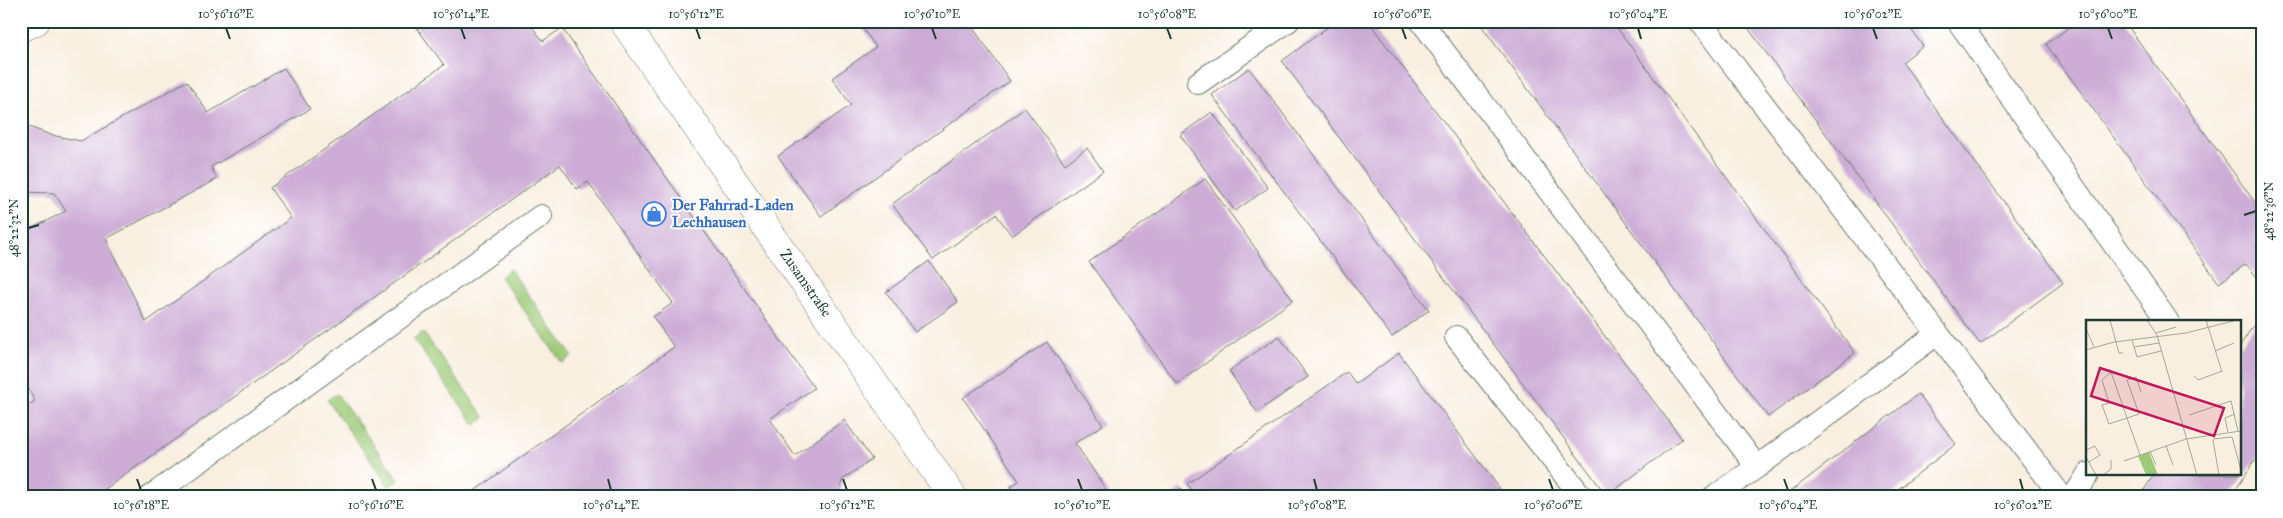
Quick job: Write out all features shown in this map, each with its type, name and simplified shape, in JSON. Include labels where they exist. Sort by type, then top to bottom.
[{"type":"street","points":[[21,28],[36,21]]},
{"type":"street","name":"Zusamstraße","points":[[623,21],[953,497]]},
{"type":"lane","points":[[1198,83],[1288,21]]},
{"type":"lane","points":[[1422,21],[1757,467]]},
{"type":"lane","points":[[1700,21],[2062,497]]},
{"type":"lane","points":[[1958,21],[2167,320]]},
{"type":"lane","points":[[150,497],[540,216]]},
{"type":"lane","points":[[1714,497],[1937,334]]},
{"type":"lane","points":[[1456,337],[1582,497]]},
{"type":"lane","points":[[2074,497],[2087,476]]},
{"type":"green space","points":[[510,269],[572,356],[562,363],[500,277]]},
{"type":"green space","points":[[423,332],[485,418],[475,425],[413,339]]},
{"type":"green space","points":[[337,394],[399,480],[389,486],[327,400]]},
{"type":"building","points":[[412,21],[528,21],[543,41],[562,28],[814,388],[770,419],[795,456],[844,420],[872,459],[842,480],[839,497],[466,497],[674,347],[653,317],[673,303],[588,182],[577,189],[560,165],[94,497],[21,497],[21,410],[35,401],[21,375],[21,234],[66,211],[54,193],[21,192],[21,124],[51,135],[81,141],[187,81],[208,113],[284,68],[310,109],[211,167],[217,179],[106,239],[146,322],[291,218],[270,188],[444,65]]},
{"type":"building","points":[[865,21],[968,21],[1010,81],[821,216],[778,156],[851,105],[832,78],[876,47],[860,25]]},
{"type":"building","points":[[1336,21],[1368,21],[1682,439],[1607,496],[1282,61]]},
{"type":"building","points":[[1478,21],[1612,21],[1855,353],[1768,417]]},
{"type":"building","points":[[1743,21],[1905,21],[1923,46],[1902,62],[2063,283],[1980,344]]},
{"type":"building","points":[[2078,21],[2124,21],[2262,212],[2262,283],[2246,264],[2219,283],[2046,44]]},
{"type":"building","points":[[1249,68],[1429,310],[1392,337],[1212,95]]},
{"type":"building","points":[[1025,108],[1065,164],[1087,148],[1103,171],[1012,236],[996,214],[933,260],[892,204]]},
{"type":"building","points":[[1212,112],[1268,188],[1235,211],[1180,135]]},
{"type":"building","points":[[1205,179],[1293,300],[1177,384],[1089,262]]},
{"type":"building","points":[[929,261],[958,302],[915,332],[886,292]]},
{"type":"building","points":[[2262,313],[2262,450],[2230,497],[2154,497],[2144,490],[2153,476],[2240,476],[2240,346]]},
{"type":"building","points":[[1279,336],[1308,377],[1257,412],[1229,371]]},
{"type":"building","points":[[1047,342],[1103,425],[1075,443],[1111,497],[1018,497],[1011,486],[1019,481],[963,398]]},
{"type":"building","points":[[1399,353],[1506,497],[1197,497],[1187,484],[1347,372],[1356,384]]},
{"type":"building","points":[[1918,394],[1956,444],[1888,497],[1783,497]]},
{"type":"building","points":[[1181,488],[1188,497],[1169,497]]},
{"type":"place","name":"Der Fahrrad-Laden Lechhausen","points":[[654,214]]}]
